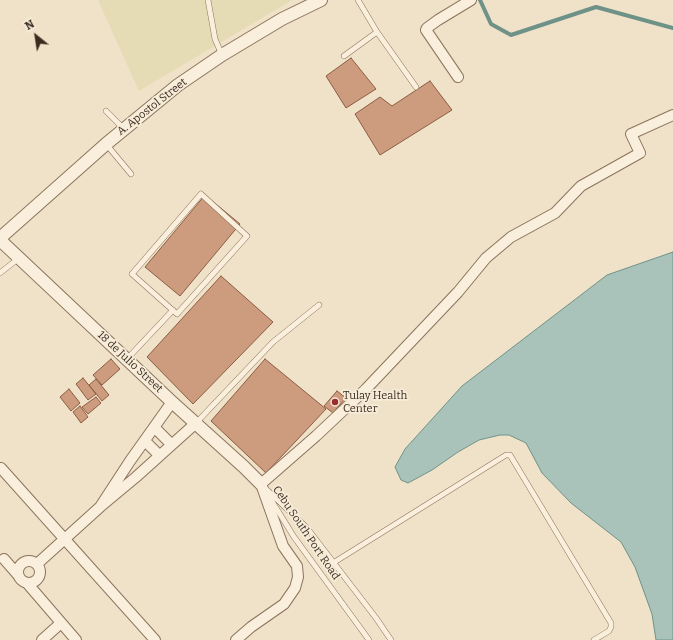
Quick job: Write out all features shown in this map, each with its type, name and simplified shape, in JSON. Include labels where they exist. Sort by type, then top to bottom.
[{"type":"street","name":"A. Apostol Street","points":[[0,239],[56,186],[178,85],[222,55],[282,19],[321,0]]},
{"type":"street","points":[[458,77],[426,30],[438,20],[471,0]]},
{"type":"street","points":[[236,640],[251,627],[284,604],[295,588],[298,577],[297,566],[283,546],[261,484],[316,436],[366,389],[458,292],[486,258],[511,238],[555,213],[581,186],[640,153],[631,134],[673,115]]},
{"type":"street","name":"18 de Julio Street","points":[[0,239],[261,484]]},
{"type":"street","points":[[37,564],[100,507],[119,485],[145,441],[172,402]]},
{"type":"street","points":[[119,485],[159,456],[196,423]]},
{"type":"street","points":[[155,428],[172,444]]},
{"type":"street","points":[[145,441],[159,456]]},
{"type":"street","points":[[0,469],[1,468],[155,640]]},
{"type":"street","points":[[4,559],[23,582],[27,583],[76,640]]},
{"type":"street","points":[[18,575],[19,566],[25,561],[29,560],[37,564],[40,573],[38,578],[35,581],[27,583]]},
{"type":"street","points":[[42,640],[61,623]]},
{"type":"lane","points":[[208,0],[215,39],[222,55]]},
{"type":"lane","points":[[358,0],[377,32],[416,86]]},
{"type":"lane","points":[[344,56],[377,32]]},
{"type":"lane","points":[[106,111],[124,129]]},
{"type":"lane","points":[[106,144],[131,174]]},
{"type":"lane","points":[[201,194],[247,236],[177,314],[173,310],[132,274],[201,194]]},
{"type":"lane","points":[[0,273],[19,258]]},
{"type":"lane","points":[[196,423],[273,342],[319,305]]},
{"type":"lane","points":[[127,359],[173,310]]},
{"type":"lane","points":[[333,563],[508,455],[512,457],[611,623],[609,631],[594,640]]},
{"type":"lane","name":"Cebu South Port Road","points":[[261,484],[307,528],[391,640]]},
{"type":"lane","name":"Cebu South Port Road","points":[[261,484],[294,538],[369,640]]},
{"type":"shaded area","points":[[98,0],[292,0],[139,91]]},
{"type":"water","points":[[673,252],[673,640],[656,640],[652,614],[635,567],[621,542],[571,503],[542,473],[526,443],[509,435],[500,435],[479,440],[432,470],[408,483],[401,480],[395,467],[405,449],[462,386],[607,275]]},
{"type":"building","points":[[351,58],[376,89],[346,108],[326,76]]},
{"type":"building","points":[[430,81],[452,110],[380,155],[355,114],[380,97],[392,106]]},
{"type":"building","points":[[205,195],[240,224],[180,296],[145,267]]},
{"type":"building","points":[[221,276],[273,322],[193,404],[147,357]]},
{"type":"building","points":[[111,359],[120,369],[102,385],[93,375]]},
{"type":"building","points":[[265,359],[326,409],[266,473],[211,421]]},
{"type":"building","points":[[83,378],[96,394],[88,400],[76,384]]},
{"type":"building","points":[[96,379],[109,395],[102,401],[89,385]]},
{"type":"building","points":[[69,389],[80,403],[71,411],[60,397]]},
{"type":"building","name":"Tulay Health Center","points":[[337,391],[346,398],[333,413],[324,406]]},
{"type":"building","points":[[96,397],[101,403],[88,414],[82,407]]},
{"type":"building","points":[[80,406],[88,417],[81,423],[73,412]]},
{"type":"waterway","points":[[480,0],[491,24],[511,35],[596,7],[673,28]]},
{"type":"place","name":"Tulay Health Center","points":[[335,402]]}]
